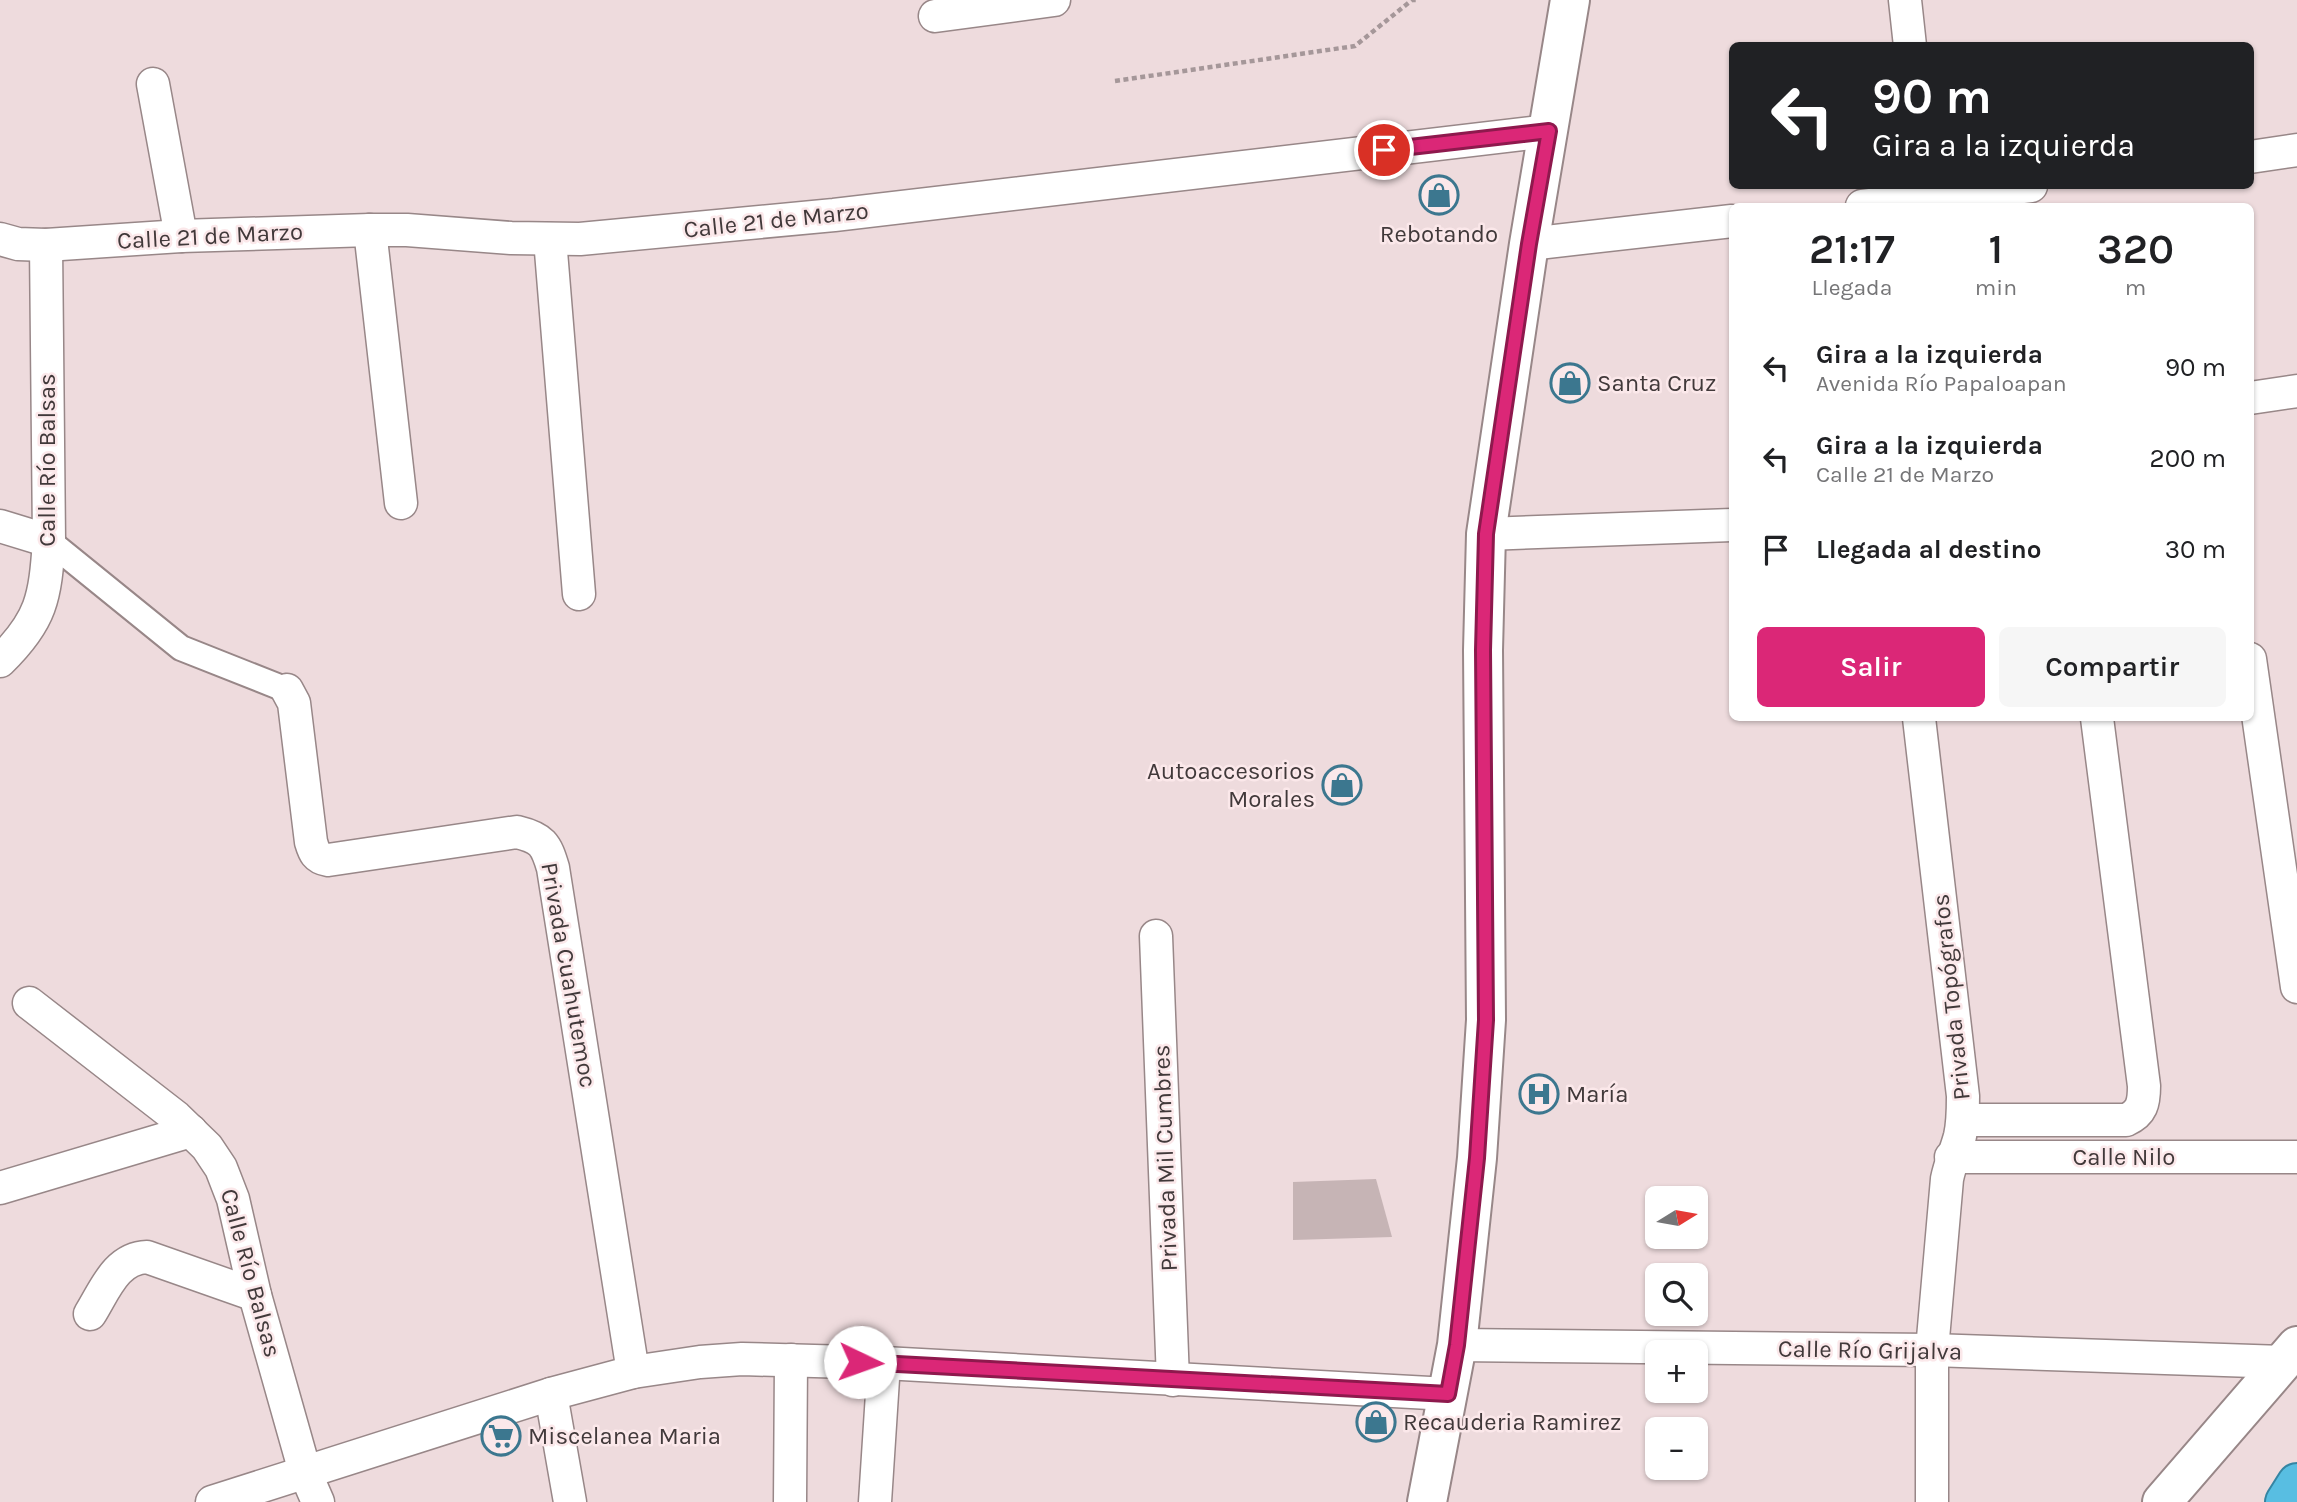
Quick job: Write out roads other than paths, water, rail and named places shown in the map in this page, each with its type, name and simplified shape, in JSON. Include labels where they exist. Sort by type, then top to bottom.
[{"type":"highway","points":[[2285,1502],[2297,1483]]},
{"type":"main road","points":[[1427,1502],[1457,1345],[1477,1158],[1486,1020],[1483,650],[1486,534],[1529,244],[1570,0]]},
{"type":"main road","points":[[2162,1502],[2290,1354]]},
{"type":"street","points":[[935,16],[1054,0]]},
{"type":"street","points":[[1905,0],[1910,42]]},
{"type":"street","points":[[153,84],[181,236]]},
{"type":"street","name":"Calle 21 de Marzo","points":[[0,239],[18,244],[46,245],[181,236],[370,230],[580,239],[834,215],[1549,131]]},
{"type":"street","points":[[2254,156],[2297,150]]},
{"type":"street","points":[[1876,203],[1926,192],[1978,189]]},
{"type":"street","points":[[1529,244],[1729,221]]},
{"type":"street","points":[[370,230],[401,503]]},
{"type":"street","points":[[550,239],[579,594]]},
{"type":"street","name":"Calle Río Balsas","points":[[0,661],[22,640],[37,615],[46,584],[49,541],[46,245]]},
{"type":"street","points":[[2254,397],[2297,391]]},
{"type":"street","points":[[1486,534],[1729,525]]},
{"type":"street","points":[[0,526],[49,541]]},
{"type":"street","name":"Privada Cuahutemoc","points":[[49,541],[181,648],[288,690],[293,703],[311,842],[314,853],[320,859],[517,832],[534,836],[547,847],[553,868],[633,1372]]},
{"type":"street","points":[[2254,687],[2297,987]]},
{"type":"street","name":"Privada Topógrafos","points":[[1919,721],[1963,1096],[1963,1120],[2126,1119],[2136,1116],[2144,1099],[2097,721]]},
{"type":"street","name":"Privada Mil Cumbres","points":[[1156,936],[1174,1380]]},
{"type":"street","name":"Calle Río Balsas","points":[[29,1003],[191,1130],[221,1168],[233,1199],[255,1295],[305,1472],[318,1502]]},
{"type":"street","points":[[1932,1502],[1932,1350],[1947,1179],[1963,1120]]},
{"type":"street","points":[[0,1188],[191,1130]]},
{"type":"street","name":"Calle Nilo","points":[[1951,1157],[2297,1157]]},
{"type":"street","points":[[90,1314],[117,1270],[136,1257],[147,1257],[255,1295]]},
{"type":"street","name":"Calle Río Grijalva","points":[[1457,1345],[2290,1354]]},
{"type":"street","points":[[790,1502],[791,1360]]},
{"type":"street","points":[[212,1502],[551,1394],[633,1372],[710,1361],[884,1363],[1448,1394]]},
{"type":"street","points":[[875,1502],[884,1363]]},
{"type":"street","points":[[551,1394],[570,1502]]},
{"type":"place","name":"Rebotando","points":[[1439,195]]},
{"type":"place","name":"Santa Cruz","points":[[1570,383]]},
{"type":"place","name":"Autoaccesorios Morales","points":[[1342,785]]},
{"type":"place","name":"María","points":[[1539,1094]]},
{"type":"place","name":"Recauderia Ramirez","points":[[1376,1422]]},
{"type":"place","name":"Miscelanea Maria","points":[[501,1436]]}]
